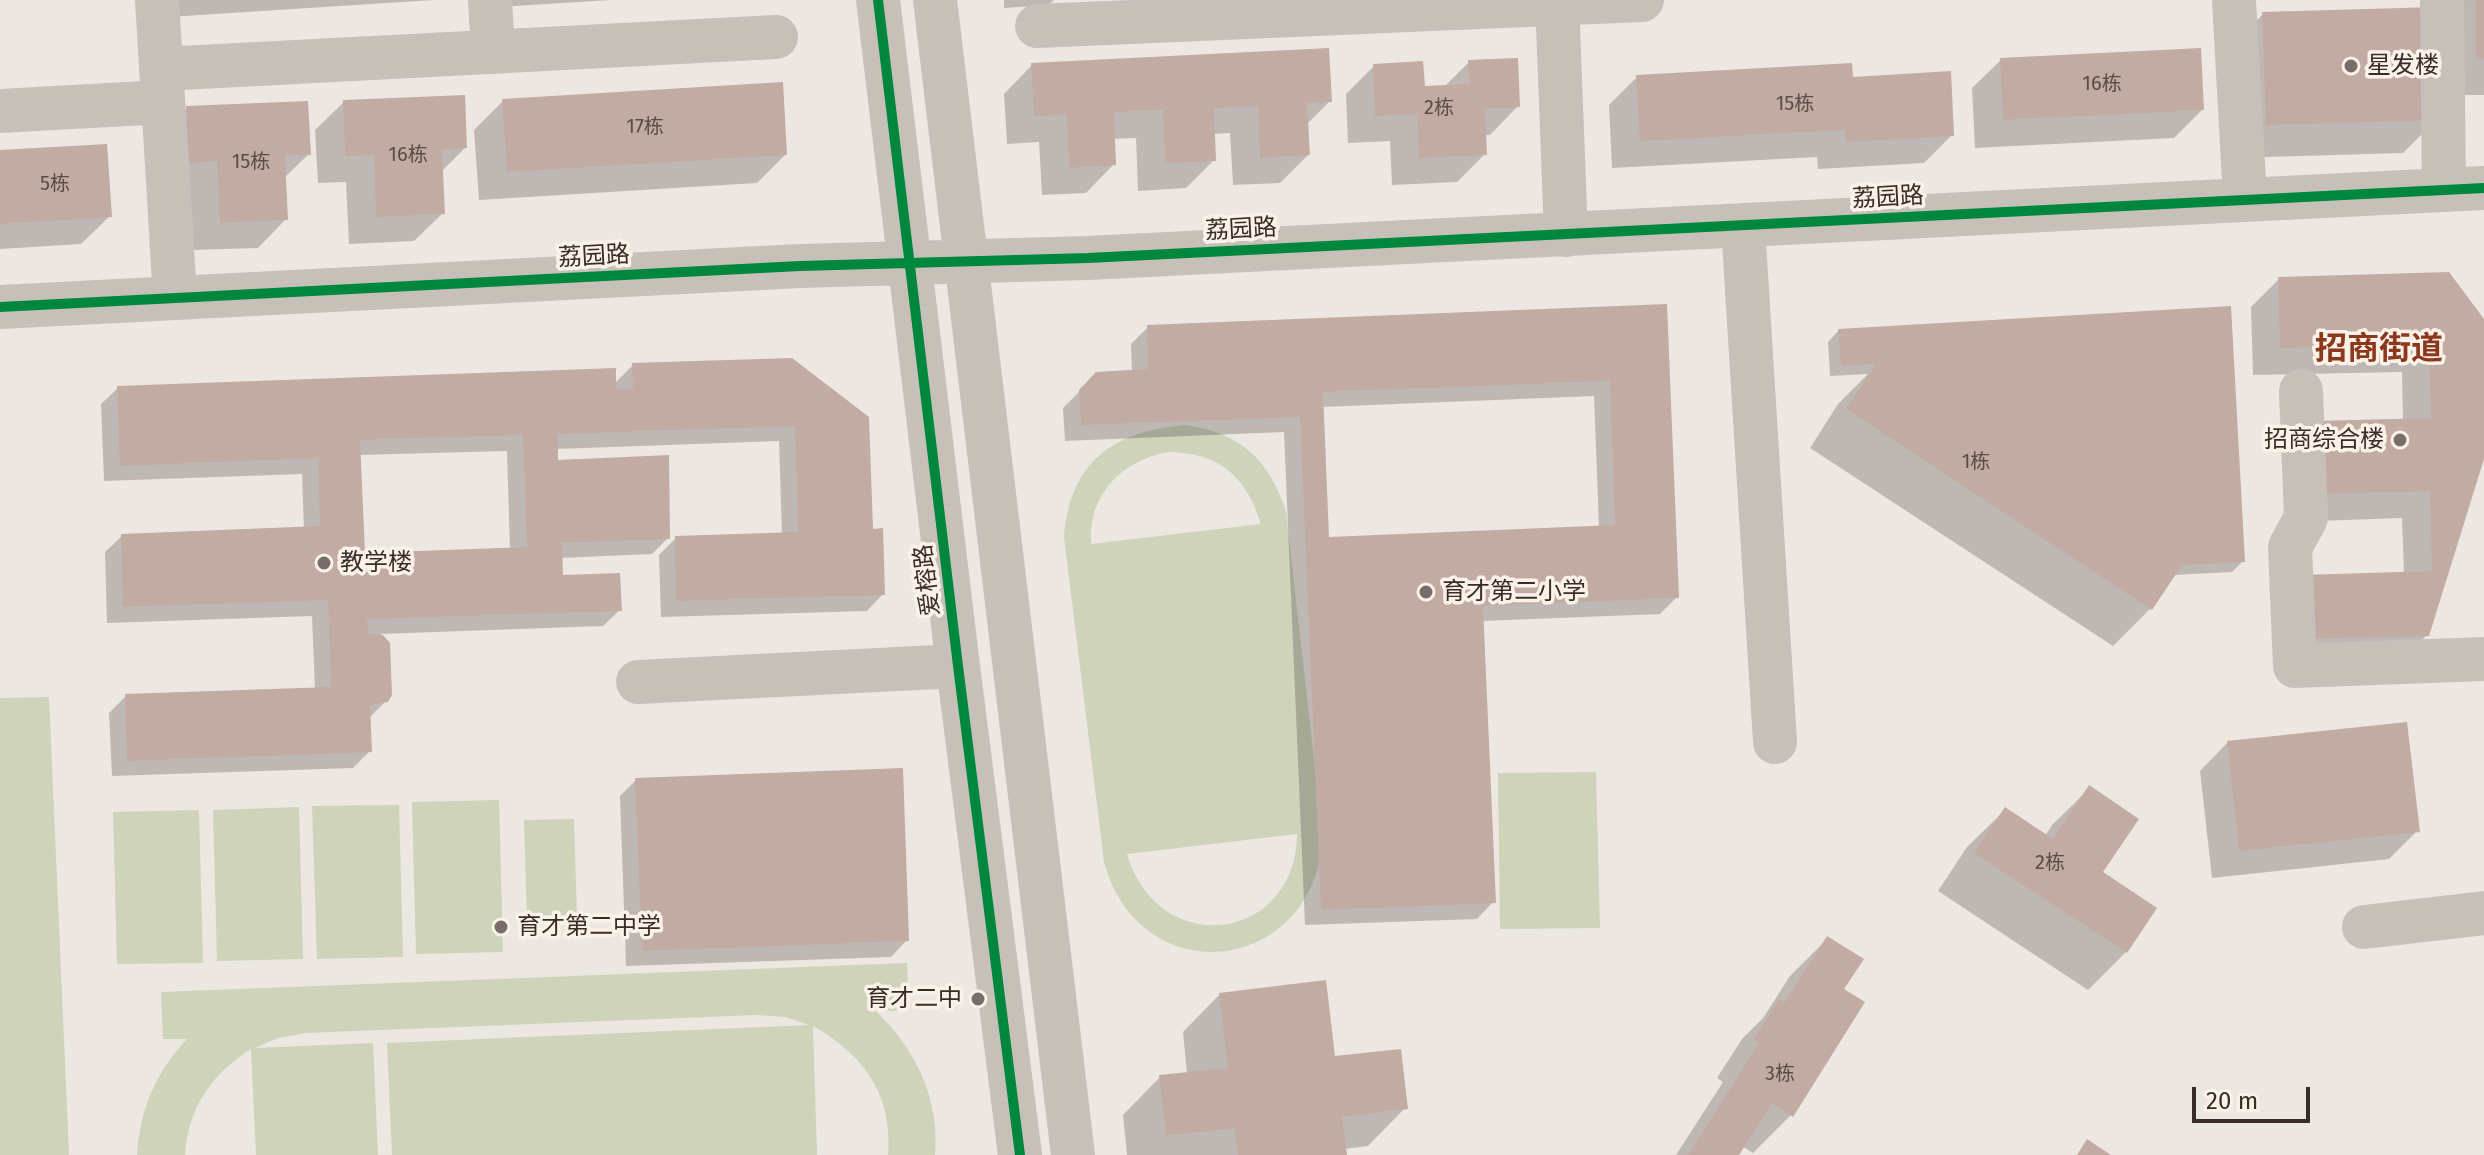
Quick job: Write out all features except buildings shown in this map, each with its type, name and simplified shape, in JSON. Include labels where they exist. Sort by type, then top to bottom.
[{"type":"street","points":[[157,0],[175,298]]},
{"type":"street","points":[[490,0],[493,52]]},
{"type":"street","name":"爱榕路","points":[[878,0],[1020,1155]]},
{"type":"street","points":[[935,0],[1073,1155]]},
{"type":"street","points":[[1037,26],[1330,7],[1642,0]]},
{"type":"street","points":[[2234,0],[2245,200]]},
{"type":"street","points":[[2442,0],[2464,189]]},
{"type":"street","points":[[1557,2],[1566,235]]},
{"type":"street","points":[[0,111],[162,85],[493,52],[776,37]]},
{"type":"street","name":"荔园路","points":[[0,307],[800,266],[966,262],[1566,235],[2464,189]]},
{"type":"street","points":[[1743,225],[1775,742]]},
{"type":"street","points":[[2301,391],[2306,518],[2290,547],[2295,666],[2484,659]]},
{"type":"street","points":[[638,682],[958,666]]},
{"type":"street","points":[[2364,927],[2484,913]]},
{"type":"green space","points":[[1185,425],[1221,434],[1236,442],[1261,463],[1279,492],[1286,511],[1323,839],[1312,885],[1289,919],[1258,941],[1223,951],[1186,949],[1152,933],[1123,905],[1104,862],[1064,537],[1075,489],[1086,470],[1117,443],[1159,428]],"holes":[[[1167,452],[1202,456],[1228,470],[1247,492],[1261,524],[1091,544],[1095,510],[1110,483],[1135,464]],[[1297,834],[1291,871],[1274,898],[1251,916],[1223,925],[1194,923],[1166,911],[1143,888],[1127,854]]]},
{"type":"green space","points":[[49,697],[69,1155],[0,1155],[0,698]]},
{"type":"green space","points":[[1596,772],[1600,928],[1500,929],[1498,773]]},
{"type":"green space","points":[[499,800],[503,952],[416,954],[412,802]]},
{"type":"green space","points":[[399,805],[403,957],[317,959],[312,806]]},
{"type":"green space","points":[[299,807],[303,959],[217,961],[213,810]]},
{"type":"green space","points":[[199,810],[203,963],[117,964],[113,812]]},
{"type":"green space","points":[[574,819],[577,917],[527,919],[524,820]]},
{"type":"green space","points":[[907,963],[909,1010],[876,1011],[903,1042],[922,1077],[934,1114],[935,1155],[888,1155],[886,1114],[872,1079],[847,1050],[813,1026],[817,1155],[392,1155],[387,1043],[809,1025],[785,1017],[757,1015],[306,1033],[278,1038],[255,1048],[373,1043],[378,1155],[256,1155],[251,1049],[225,1069],[204,1093],[191,1122],[185,1155],[137,1155],[146,1107],[158,1078],[187,1039],[163,1039],[161,992]]},
{"type":"cycle path","points":[[878,0],[1020,1155]]},
{"type":"cycle path","points":[[0,307],[800,266],[1088,258],[2484,188]]},
{"type":"place","name":"星发楼","points":[[2351,66]]},
{"type":"place","name":"招商综合楼","points":[[2400,440]]},
{"type":"place","name":"教学楼","points":[[324,563]]},
{"type":"place","name":"育才第二小学","points":[[1426,592]]},
{"type":"place","name":"育才第二中学","points":[[501,927]]},
{"type":"place","name":"育才二中","points":[[978,999]]},
{"type":"district","name":"招商街道","points":[[2379,350]]}]
